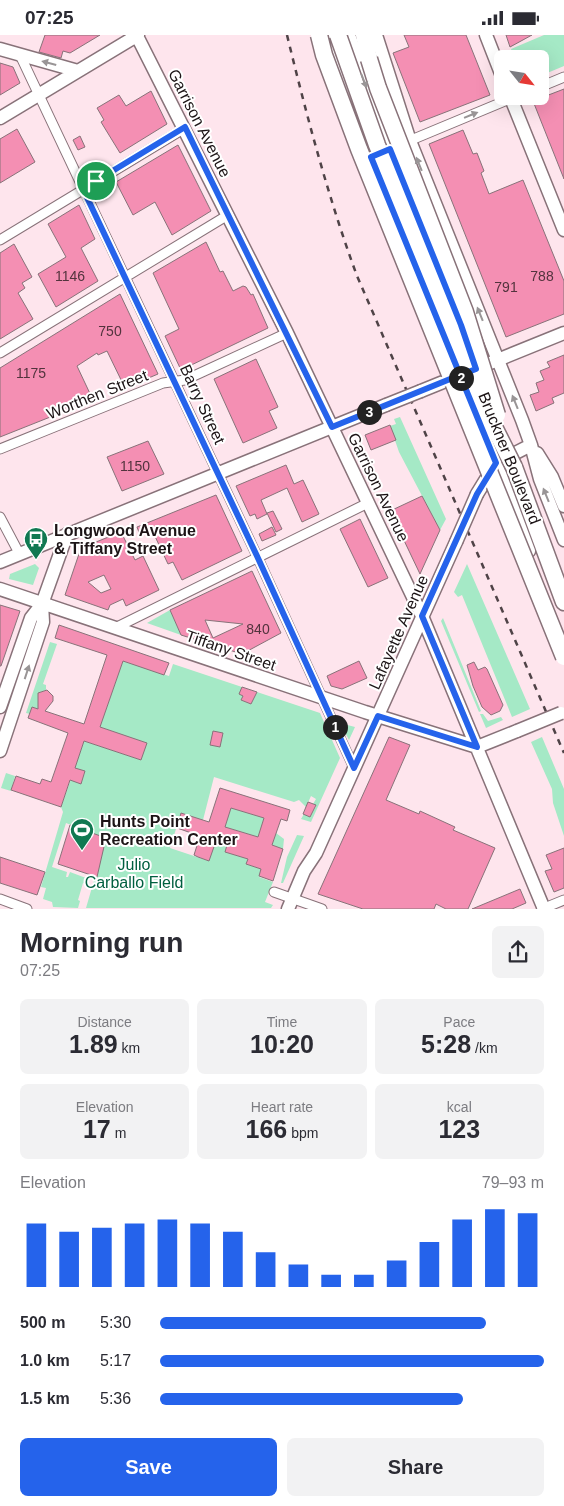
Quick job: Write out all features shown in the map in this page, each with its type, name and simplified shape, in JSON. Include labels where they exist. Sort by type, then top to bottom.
[{"type":"highway","points":[[319,35],[324,55],[359,149],[564,657]]},
{"type":"highway","points":[[338,35],[376,145],[486,411],[512,461]]},
{"type":"highway","points":[[364,35],[369,59],[465,312],[512,461],[564,602]]},
{"type":"main road","points":[[0,118],[137,35]]},
{"type":"main road","name":"Garrison Avenue","points":[[137,35],[185,127],[287,333],[422,616],[544,908]]},
{"type":"main road","name":"Bruckner Boulevard","points":[[329,35],[371,157],[496,463],[564,642]]},
{"type":"main road","name":"Bruckner Boulevard","points":[[349,35],[390,149],[461,325],[476,369],[564,585]]},
{"type":"main road","name":"Bruckner Boulevard","points":[[376,35],[410,141],[531,445],[540,479],[564,540]]},
{"type":"main road","points":[[486,35],[494,56]]},
{"type":"main road","points":[[0,49],[78,71]]},
{"type":"main road","points":[[516,105],[564,231]]},
{"type":"main road","points":[[0,561],[564,333]]},
{"type":"main road","name":"Bruckner Boulevard","points":[[531,445],[552,477],[564,506]]},
{"type":"main road","name":"Lafayette Avenue","points":[[294,904],[304,871],[316,853],[477,494],[496,463],[512,461],[531,445]]},
{"type":"main road","points":[[1,700],[31,618],[42,605],[67,534]]},
{"type":"main road","name":"Tiffany Street","points":[[0,589],[42,605],[477,747]]},
{"type":"main road","points":[[0,751],[43,622],[42,605]]},
{"type":"main road","points":[[477,747],[562,712]]},
{"type":"street","name":"Barry Street","points":[[20,55],[257,556],[354,768]]},
{"type":"street","points":[[549,83],[564,77]]},
{"type":"street","points":[[371,157],[494,105]]},
{"type":"street","points":[[0,240],[185,127]]},
{"type":"street","points":[[0,353],[228,215]]},
{"type":"street","name":"Worthen Street","points":[[0,449],[163,383],[185,380],[287,333]]},
{"type":"street","points":[[115,628],[257,556],[368,503]]},
{"type":"street","points":[[0,517],[19,553]]},
{"type":"street","points":[[1,700],[17,701]]},
{"type":"street","points":[[274,892],[294,904],[322,909]]},
{"type":"street","points":[[0,899],[27,909]]},
{"type":"street","points":[[544,908],[564,900]]},
{"type":"green space","points":[[544,35],[564,35],[564,66],[549,72],[549,50],[511,49]]},
{"type":"green space","points":[[400,417],[446,519],[440,530],[399,452],[390,426],[396,424],[394,419]]},
{"type":"green space","points":[[35,564],[39,568],[33,585],[9,579],[10,574]]},
{"type":"green space","points":[[467,564],[530,709],[512,717],[462,595],[458,597],[454,592]]},
{"type":"green space","points":[[170,610],[181,635],[147,623]]},
{"type":"green space","points":[[443,618],[481,711],[479,712],[441,621]]},
{"type":"green space","points":[[50,642],[57,644],[43,684],[46,685],[46,690],[38,693],[38,709],[32,707],[30,714],[26,713]]},
{"type":"green space","name":"Julio Carballo Field","points":[[123,661],[169,676],[173,664],[242,687],[240,694],[243,696],[241,700],[251,704],[257,692],[320,713],[340,758],[311,822],[301,819],[304,814],[310,817],[316,806],[313,804],[316,799],[311,796],[306,807],[299,800],[294,802],[214,777],[203,820],[181,813],[170,848],[209,861],[216,841],[227,845],[225,852],[248,859],[246,864],[261,869],[259,877],[273,882],[265,902],[273,905],[271,908],[86,908],[106,839],[66,823],[52,867],[67,872],[66,877],[68,877],[70,872],[86,878],[86,884],[83,883],[78,900],[80,901],[78,908],[53,907],[52,902],[43,899],[46,888],[41,887],[63,812],[61,807],[71,779],[81,784],[85,772],[74,769],[84,741],[141,760],[146,743],[100,727]]},
{"type":"green space","points":[[480,714],[483,714],[488,721],[501,717],[503,720],[486,728]]},
{"type":"green space","points":[[340,723],[355,727],[349,740]]},
{"type":"green space","points":[[542,737],[564,789],[564,836],[553,803],[552,789],[531,742]]},
{"type":"green space","points":[[6,773],[15,776],[11,791],[1,788]]},
{"type":"green space","points":[[231,808],[264,818],[258,837],[225,827]]},
{"type":"green space","points":[[276,833],[284,839],[283,849],[272,845]]},
{"type":"green space","points":[[297,835],[304,836],[283,883],[281,883],[287,857]]},
{"type":"building","points":[[45,35],[100,35],[70,53],[63,51],[61,58],[39,52]]},
{"type":"building","points":[[404,35],[466,35],[490,95],[420,122],[393,53],[409,47]]},
{"type":"building","points":[[506,35],[532,35],[510,47]]},
{"type":"building","points":[[0,63],[13,67],[20,83],[0,95]]},
{"type":"building","points":[[564,89],[564,179],[535,105],[549,105],[549,95]]},
{"type":"building","points":[[151,91],[167,124],[120,153],[101,122],[104,120],[97,108],[119,95],[126,106]]},
{"type":"building","points":[[17,129],[35,162],[0,183],[0,139]]},
{"type":"building","points":[[463,130],[473,154],[477,153],[484,171],[481,173],[489,194],[523,180],[564,281],[564,314],[506,337],[429,144]]},
{"type":"building","points":[[80,136],[85,147],[78,150],[73,140]]},
{"type":"building","points":[[178,145],[211,211],[172,235],[155,202],[133,215],[116,182]]},
{"type":"building","points":[[79,205],[95,239],[81,248],[98,281],[56,307],[38,274],[66,257],[48,224]]},
{"type":"building","points":[[206,242],[220,272],[223,271],[233,291],[243,286],[246,287],[251,295],[253,294],[268,328],[181,370],[165,336],[179,329],[153,273]]},
{"type":"building","points":[[14,244],[32,277],[22,283],[25,288],[18,293],[33,319],[0,339],[0,253]]},
{"type":"building","points":[[120,294],[158,374],[125,388],[107,351],[98,355],[97,353],[77,366],[93,400],[0,437],[0,368]]},
{"type":"building","points":[[564,355],[564,393],[552,398],[554,403],[536,411],[530,395],[539,392],[536,383],[544,380],[540,371],[550,367],[547,362]]},
{"type":"building","points":[[256,359],[278,407],[269,411],[277,428],[243,443],[214,379]]},
{"type":"building","points":[[390,425],[396,440],[371,450],[365,435]]},
{"type":"building","points":[[148,441],[164,474],[122,491],[107,457]]},
{"type":"building","points":[[286,465],[294,484],[303,480],[319,514],[302,522],[287,488],[261,500],[267,514],[257,519],[255,514],[250,516],[236,486]]},
{"type":"building","points":[[216,495],[242,551],[182,580],[173,562],[168,564],[152,530],[140,535],[137,527]]},
{"type":"building","points":[[422,496],[440,530],[420,574],[390,511]]},
{"type":"building","points":[[273,511],[282,529],[276,532],[267,513]]},
{"type":"building","points":[[360,519],[388,578],[368,587],[340,529]]},
{"type":"building","points":[[272,527],[276,535],[262,541],[259,534]]},
{"type":"building","points":[[121,532],[135,560],[143,556],[159,590],[126,606],[123,599],[110,605],[108,610],[65,595],[81,548]],"holes":[[[104,575],[111,589],[101,593],[88,582]]]},
{"type":"building","points":[[252,571],[281,633],[242,654],[181,635],[170,610]],"holes":[[[205,620],[243,624],[213,638]]]},
{"type":"building","points":[[0,605],[20,611],[1,666],[0,666]]},
{"type":"building","points":[[59,625],[169,663],[164,675],[123,661],[100,727],[147,743],[141,760],[84,741],[75,768],[85,771],[81,784],[70,780],[61,807],[11,790],[16,776],[40,784],[42,779],[51,782],[68,733],[28,718],[32,707],[38,709],[38,693],[47,690],[53,696],[53,701],[45,711],[84,724],[107,655],[55,638]]},
{"type":"building","points":[[359,661],[367,678],[342,689],[331,686],[327,676]]},
{"type":"building","points":[[474,662],[478,670],[485,667],[487,669],[503,705],[500,711],[491,715],[482,707],[473,686],[467,665]]},
{"type":"building","points":[[242,687],[257,692],[251,704],[241,700],[243,696],[239,694]]},
{"type":"building","points":[[213,731],[223,733],[220,747],[210,745]]},
{"type":"building","points":[[389,737],[410,745],[386,800],[419,814],[420,811],[455,827],[453,830],[495,848],[468,909],[446,909],[436,904],[434,909],[363,909],[318,894]]},
{"type":"building","points":[[220,788],[290,810],[287,821],[281,819],[272,845],[283,849],[273,881],[259,876],[261,869],[246,864],[248,859],[225,852],[227,845],[216,841],[209,861],[194,855],[200,836],[177,828],[181,813],[209,822]],"holes":[[[231,808],[264,818],[258,837],[225,827]]]},
{"type":"building","points":[[308,802],[316,805],[310,817],[303,814]]},
{"type":"building","name":"Hunts Point Recreation Center","points":[[70,825],[106,838],[97,877],[58,864]]},
{"type":"building","points":[[564,848],[564,888],[554,892],[545,871],[552,869],[546,855]]},
{"type":"building","points":[[0,857],[45,872],[37,895],[0,883]]},
{"type":"building","points":[[520,889],[526,903],[512,909],[472,909]]},
{"type":"railway","points":[[287,35],[319,157],[357,276],[564,753]]},
{"type":"place","name":"Longwood Avenue & Tiffany Street","points":[[36,560]]},
{"type":"place","name":"Hunts Point Recreation Center","points":[[82,851]]},
{"type":"route","points":[[96,181],[83,189],[257,556],[354,768],[378,716],[477,747],[422,616],[477,494],[496,463],[460,375],[476,369],[461,325],[390,149],[371,157],[460,375],[332,427],[185,127],[96,181]]}]
